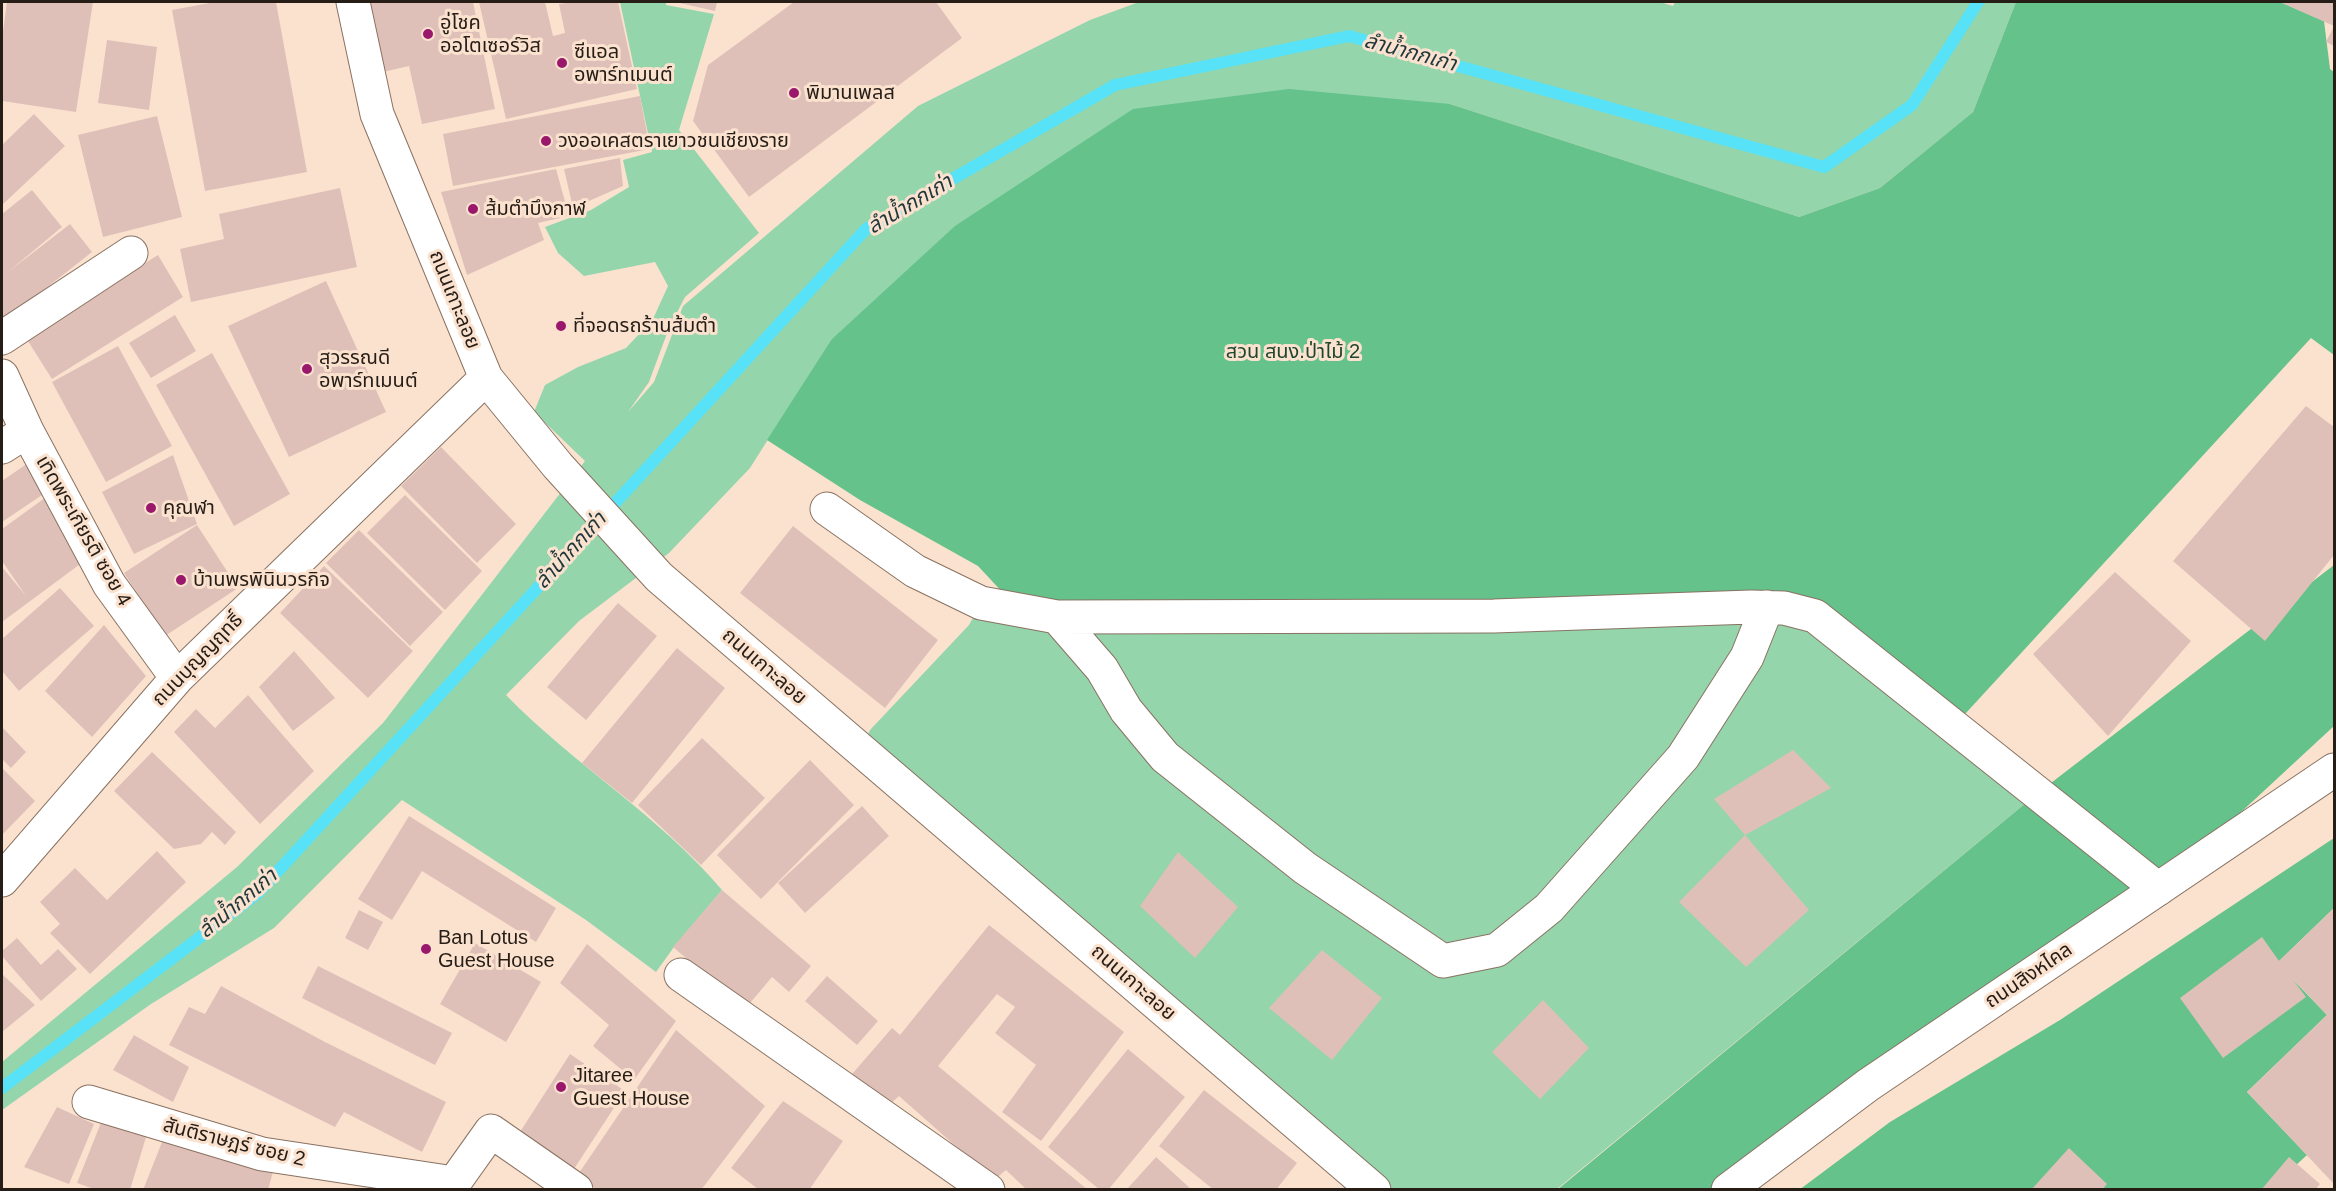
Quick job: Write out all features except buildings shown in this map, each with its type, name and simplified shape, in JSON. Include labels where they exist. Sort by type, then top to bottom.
[{"type":"street","name":"ถนนเกาะลอย","points":[[353,2],[377,114],[486,378],[558,466],[659,577],[1374,1190]]},
{"type":"street","points":[[2,338],[131,254]]},
{"type":"street","name":"เทิดพระเกียรติ ซอย 4","points":[[2,376],[14,439],[109,584],[177,678]]},
{"type":"street","name":"ถนนบุญญฤทธิ์","points":[[2,880],[177,678],[486,378]]},
{"type":"street","points":[[827,509],[915,571],[981,603],[1058,617],[1494,616],[1767,607],[1784,608],[1815,616],[2158,889]]},
{"type":"street","points":[[1058,617],[1102,669],[1126,710],[1165,757],[1305,868],[1443,961],[1497,950],[1549,908],[1683,757],[1747,657],[1767,607]]},
{"type":"street","name":"ถนนสิงหไคล","points":[[1728,1190],[1868,1085],[2334,770]]},
{"type":"street","points":[[681,975],[988,1190]]},
{"type":"street","name":"สันติราษฎร์ ซอย 2","points":[[88,1102],[262,1154],[454,1186]]},
{"type":"street","points":[[454,1186],[491,1131],[576,1190]]},
{"type":"green space","points":[[620,2],[666,2],[666,5],[714,14],[679,130],[759,233],[685,297],[669,328],[649,382],[628,412],[654,382],[683,306],[918,106],[1090,20],[1139,2],[1660,2],[1673,6],[1675,2],[2016,2],[1973,112],[1880,188],[1799,217],[1450,104],[831,340],[750,468],[669,553],[579,621],[506,695],[532,720],[671,838],[722,890],[656,972],[586,920],[402,800],[274,928],[151,1004],[2,1110],[2,1062],[237,867],[383,723],[585,461],[534,412],[545,385],[578,367],[626,348],[653,319],[668,286],[655,262],[584,276],[558,253],[545,227],[591,210],[629,187],[623,160],[652,152]]},
{"type":"green space","name":"สวน สนง.ป่าไม้ 2","points":[[2016,2],[2280,2],[2324,21],[2330,69],[2334,72],[2334,355],[2311,338],[1954,726],[1815,616],[1019,610],[978,566],[860,500],[767,440],[831,340],[955,226],[1133,109],[1289,89],[1450,104],[1799,217],[1880,188],[1973,112]]},
{"type":"green space","points":[[2334,565],[2334,726],[2158,889],[1729,1189],[1557,1190],[2038,793]]},
{"type":"green space","points":[[981,603],[1784,608],[2038,793],[1557,1189],[1374,1190],[861,750],[870,730],[969,625]]},
{"type":"green space","points":[[2334,838],[2334,908],[2277,963],[2327,1015],[2247,1092],[2307,1155],[2270,1189],[1799,1190],[1890,1122],[2060,1020]]},
{"type":"waterway","name":"ลำน้ำกกเก่า","points":[[2,1088],[258,893],[866,229],[1115,85],[1349,36],[1824,167],[1912,105],[1978,2]]},
{"type":"place","name":"อู่โชค ออโตเซอร์วิส","points":[[428,34]]},
{"type":"place","name":"ซีแอล อพาร์ทเมนต์","points":[[562,63]]},
{"type":"place","name":"พิมานเพลส","points":[[794,93]]},
{"type":"place","name":"วงออเคสตราเยาวชนเชียงราย","points":[[546,141]]},
{"type":"place","name":"ส้มตำบึงกาฬ","points":[[473,209]]},
{"type":"place","name":"ที่จอดรถร้านส้มตำ","points":[[561,326]]},
{"type":"place","name":"สุวรรณดี อพาร์ทเมนต์","points":[[307,369]]},
{"type":"place","name":"คุณฬา","points":[[151,508]]},
{"type":"place","name":"บ้านพรพินินวรกิจ","points":[[181,580]]},
{"type":"place","name":"Ban Lotus Guest House","points":[[426,949]]},
{"type":"place","name":"Jitaree Guest House","points":[[561,1087]]}]
